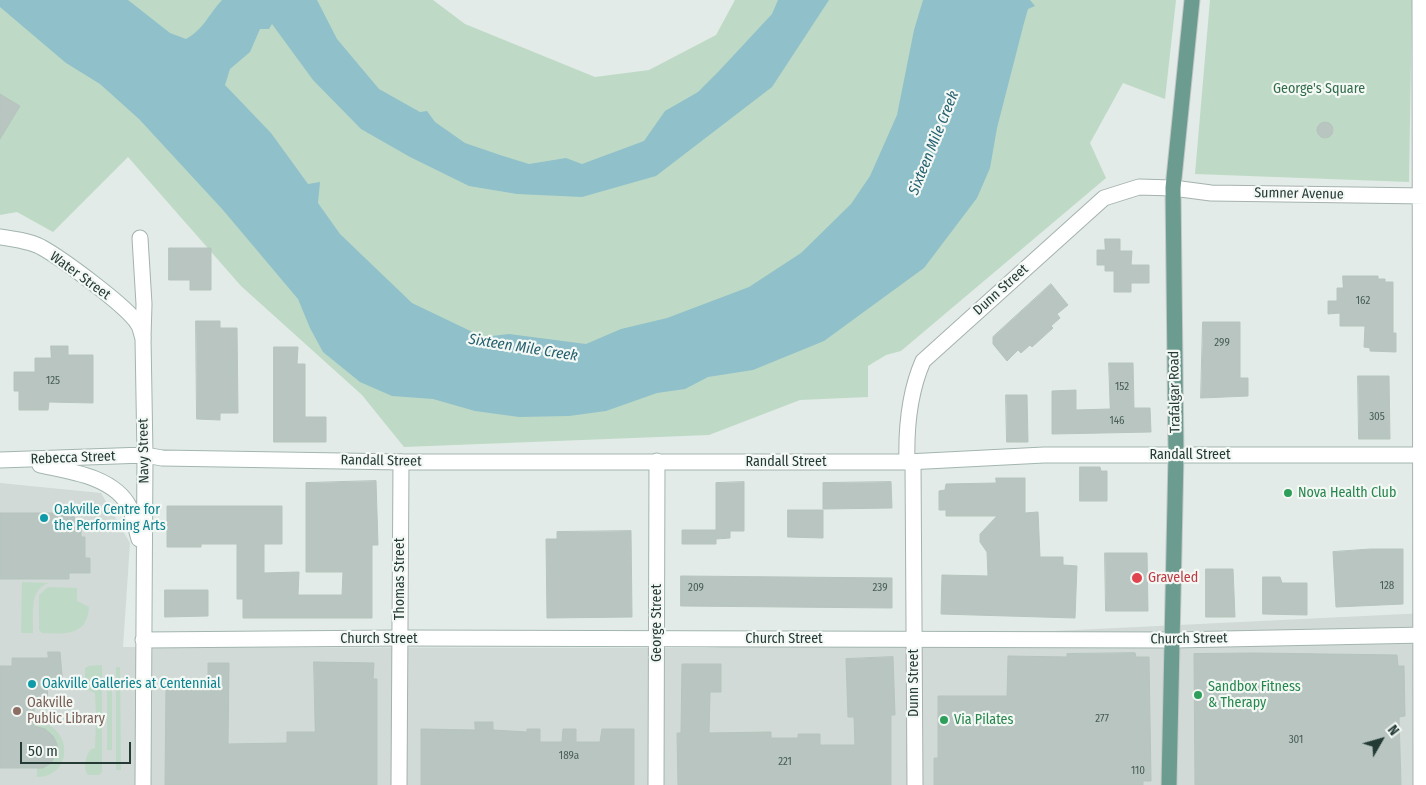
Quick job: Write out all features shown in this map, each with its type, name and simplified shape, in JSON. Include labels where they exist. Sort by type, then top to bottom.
[{"type":"main road","name":"Trafalgar Road","points":[[1169,785],[1176,455],[1173,188],[1192,0]]},
{"type":"street","points":[[1420,0],[1423,196],[1424,635],[1421,785]]},
{"type":"street","name":"Dunn Street","points":[[914,785],[914,640],[909,412],[916,378],[922,361],[1104,198],[1139,188],[1173,188]]},
{"type":"street","name":"Sumner Avenue","points":[[1173,188],[1211,193],[1423,196]]},
{"type":"street","name":"Water Street","points":[[0,237],[41,247],[128,312],[139,325],[142,338]]},
{"type":"street","name":"Navy Street","points":[[140,238],[144,304],[142,338],[145,455],[143,785]]},
{"type":"street","name":"Randall Street","points":[[145,455],[162,458],[401,462],[910,462],[1044,455],[1423,455]]},
{"type":"street","name":"Rebecca Street","points":[[0,460],[145,455]]},
{"type":"street","points":[[16,460],[88,476],[122,496],[130,508],[143,553]]},
{"type":"street","name":"Thomas Street","points":[[398,785],[401,462]]},
{"type":"street","name":"George Street","points":[[656,785],[657,462]]},
{"type":"street","name":"Church Street","points":[[143,640],[400,638],[1173,640],[1424,635]]},
{"type":"shaded area","points":[[0,483],[101,493],[130,543],[123,647],[704,648],[1426,613],[1426,785],[0,785]]},
{"type":"green space","points":[[0,0],[433,0],[465,24],[595,77],[649,70],[716,35],[735,0],[1176,0],[1165,99],[1123,83],[1090,143],[1106,178],[901,351],[886,355],[868,366],[868,397],[800,400],[709,435],[404,447],[362,395],[241,286],[128,157],[53,232],[17,212],[0,215]]},
{"type":"green space","name":"George's Square","points":[[1210,0],[1412,0],[1409,182],[1195,174]]},
{"type":"green space","points":[[22,582],[48,583],[37,592],[33,604],[33,633],[21,633]]},
{"type":"green space","points":[[48,587],[77,588],[77,601],[89,607],[84,623],[80,628],[67,633],[42,633],[39,630],[39,595]]},
{"type":"green space","points":[[102,665],[102,717],[96,717],[95,693],[88,690],[88,684],[85,681],[85,668]]},
{"type":"green space","points":[[116,667],[120,667],[121,770],[116,770]]},
{"type":"green space","points":[[107,691],[112,691],[112,750],[107,750]]},
{"type":"green space","points":[[34,721],[47,724],[57,731],[62,740],[64,750],[63,760],[58,769],[49,775],[37,777],[37,768],[45,767],[51,763],[56,757],[58,749],[53,736],[43,730],[34,728]]},
{"type":"green space","points":[[96,724],[102,724],[102,772],[99,775],[88,775],[85,769],[85,762],[91,749],[95,748]]},
{"type":"water","name":"Sixteen Mile Creek","points":[[0,0],[128,0],[170,33],[186,39],[201,26],[222,0],[317,0],[337,39],[379,89],[420,112],[427,111],[435,122],[465,143],[529,164],[566,158],[582,164],[644,141],[665,111],[698,92],[719,71],[772,14],[778,0],[829,0],[772,87],[656,176],[582,197],[517,194],[469,186],[410,157],[361,129],[313,80],[272,24],[269,29],[260,29],[250,52],[230,69],[225,85],[271,133],[308,184],[320,182],[318,203],[340,234],[412,303],[483,337],[509,334],[586,344],[621,329],[667,318],[749,287],[801,253],[851,204],[870,176],[897,115],[914,30],[923,0],[1030,0],[1035,6],[1028,9],[1024,23],[997,128],[990,168],[977,198],[924,268],[824,341],[753,370],[708,377],[685,389],[657,393],[606,411],[569,416],[519,417],[475,411],[433,399],[392,396],[360,382],[323,352],[310,328],[298,299],[223,210],[139,119],[100,84],[66,63],[0,7]]},
{"type":"building","points":[[0,94],[20,106],[0,139]]},
{"type":"building","points":[[1325,122],[1331,124],[1333,130],[1331,136],[1325,138],[1319,136],[1317,130],[1319,124]]},
{"type":"building","points":[[1105,239],[1120,239],[1120,251],[1132,251],[1131,265],[1149,265],[1149,283],[1131,283],[1131,292],[1114,292],[1114,271],[1105,271],[1105,265],[1097,265],[1097,250],[1105,250]]},
{"type":"building","points":[[169,248],[211,248],[211,290],[190,290],[190,280],[169,280]]},
{"type":"building","points":[[1343,276],[1378,276],[1378,279],[1385,279],[1385,282],[1393,282],[1393,333],[1396,333],[1396,352],[1370,351],[1370,348],[1364,347],[1365,326],[1340,326],[1340,313],[1328,314],[1328,301],[1337,301],[1337,288],[1343,288]]},
{"type":"building","points":[[1051,284],[1068,305],[1057,314],[1060,318],[1051,326],[1053,328],[1032,347],[1030,345],[1021,353],[1018,350],[1007,361],[993,344],[993,337]]},
{"type":"building","points":[[196,321],[220,321],[220,328],[237,328],[238,413],[220,413],[220,420],[197,419]]},
{"type":"building","points":[[1203,322],[1240,322],[1240,378],[1248,378],[1248,396],[1201,398]]},
{"type":"building","points":[[51,346],[68,346],[68,355],[93,355],[93,403],[49,402],[48,410],[19,410],[19,391],[14,391],[14,372],[35,372],[35,358],[51,358]]},
{"type":"building","points":[[274,347],[298,347],[297,364],[305,364],[305,417],[326,417],[326,442],[274,442]]},
{"type":"building","points":[[1109,363],[1133,363],[1134,408],[1150,408],[1151,432],[1052,434],[1052,391],[1076,390],[1076,410],[1110,409]]},
{"type":"building","points":[[1358,376],[1389,376],[1390,439],[1359,439]]},
{"type":"building","points":[[1006,395],[1027,395],[1028,442],[1007,442]]},
{"type":"building","points":[[1080,467],[1100,467],[1101,471],[1107,471],[1107,501],[1080,501]]},
{"type":"building","points":[[996,478],[1025,478],[1025,513],[1038,512],[1040,557],[1063,557],[1063,565],[1077,566],[1075,618],[941,614],[942,575],[988,576],[987,552],[980,542],[980,534],[997,516],[946,516],[946,510],[939,510],[939,491],[945,490],[946,484],[996,483]]},
{"type":"building","points":[[376,481],[378,545],[372,545],[372,618],[243,618],[243,599],[237,599],[237,544],[201,544],[201,547],[167,547],[167,506],[282,506],[282,544],[264,544],[264,573],[299,572],[298,595],[342,595],[343,572],[306,572],[306,483]]},
{"type":"building","points":[[744,482],[744,531],[730,531],[730,538],[716,539],[716,544],[682,544],[682,530],[716,530],[716,483]]},
{"type":"building","points":[[891,482],[892,508],[823,509],[823,483]]},
{"type":"building","points":[[788,510],[823,510],[823,538],[788,537]]},
{"type":"building","points":[[0,513],[74,513],[75,526],[81,526],[81,537],[85,537],[85,558],[90,558],[90,573],[69,573],[69,579],[0,579]]},
{"type":"building","points":[[631,531],[632,617],[547,618],[546,539],[557,539],[557,532]]},
{"type":"building","points":[[1403,549],[1403,604],[1336,607],[1333,552]]},
{"type":"building","points":[[1105,553],[1147,553],[1148,611],[1106,611]]},
{"type":"building","points":[[1206,569],[1233,569],[1235,617],[1206,617]]},
{"type":"building","points":[[681,576],[892,578],[892,608],[681,606]]},
{"type":"building","points":[[1263,577],[1280,577],[1282,583],[1307,583],[1307,615],[1263,614]]},
{"type":"building","points":[[165,590],[208,590],[208,616],[165,617]]},
{"type":"building","name":"Oakville Public Library","points":[[48,652],[60,652],[63,687],[47,687],[48,701],[34,701],[34,726],[45,729],[53,736],[57,744],[57,753],[51,763],[43,768],[0,768],[0,666],[12,666],[12,658],[48,658]]},
{"type":"building","points":[[1135,653],[1136,657],[1149,657],[1151,781],[1143,781],[1143,785],[934,785],[934,758],[938,758],[938,696],[1007,696],[1008,656],[1067,657],[1067,654]]},
{"type":"building","points":[[1194,654],[1397,655],[1398,666],[1404,666],[1405,716],[1399,717],[1401,785],[1195,785]]},
{"type":"building","points":[[893,657],[895,715],[891,715],[891,785],[678,785],[677,733],[681,733],[682,664],[721,664],[721,692],[710,692],[709,733],[771,732],[771,738],[798,738],[798,734],[820,734],[820,745],[855,745],[854,717],[848,717],[846,659]]},
{"type":"building","points":[[314,662],[374,663],[373,679],[377,679],[377,785],[165,785],[166,685],[208,685],[208,663],[229,663],[228,744],[287,743],[287,732],[315,732]]},
{"type":"building","points":[[475,722],[493,722],[493,730],[527,732],[527,729],[540,729],[540,742],[562,742],[563,729],[576,729],[576,742],[600,742],[602,729],[634,729],[634,785],[421,785],[421,729],[475,730]]},
{"type":"place","name":"Nova Health Club","points":[[1288,493]]},
{"type":"place","name":"Oakville Centre for the Performing Arts","points":[[44,518]]},
{"type":"place","name":"Graveled","points":[[1137,578]]},
{"type":"place","name":"Oakville Galleries at Centennial","points":[[32,684]]},
{"type":"place","name":"Sandbox Fitness & Therapy","points":[[1198,695]]},
{"type":"place","name":"Oakville Public Library","points":[[17,711]]},
{"type":"place","name":"Via Pilates","points":[[944,720]]}]
